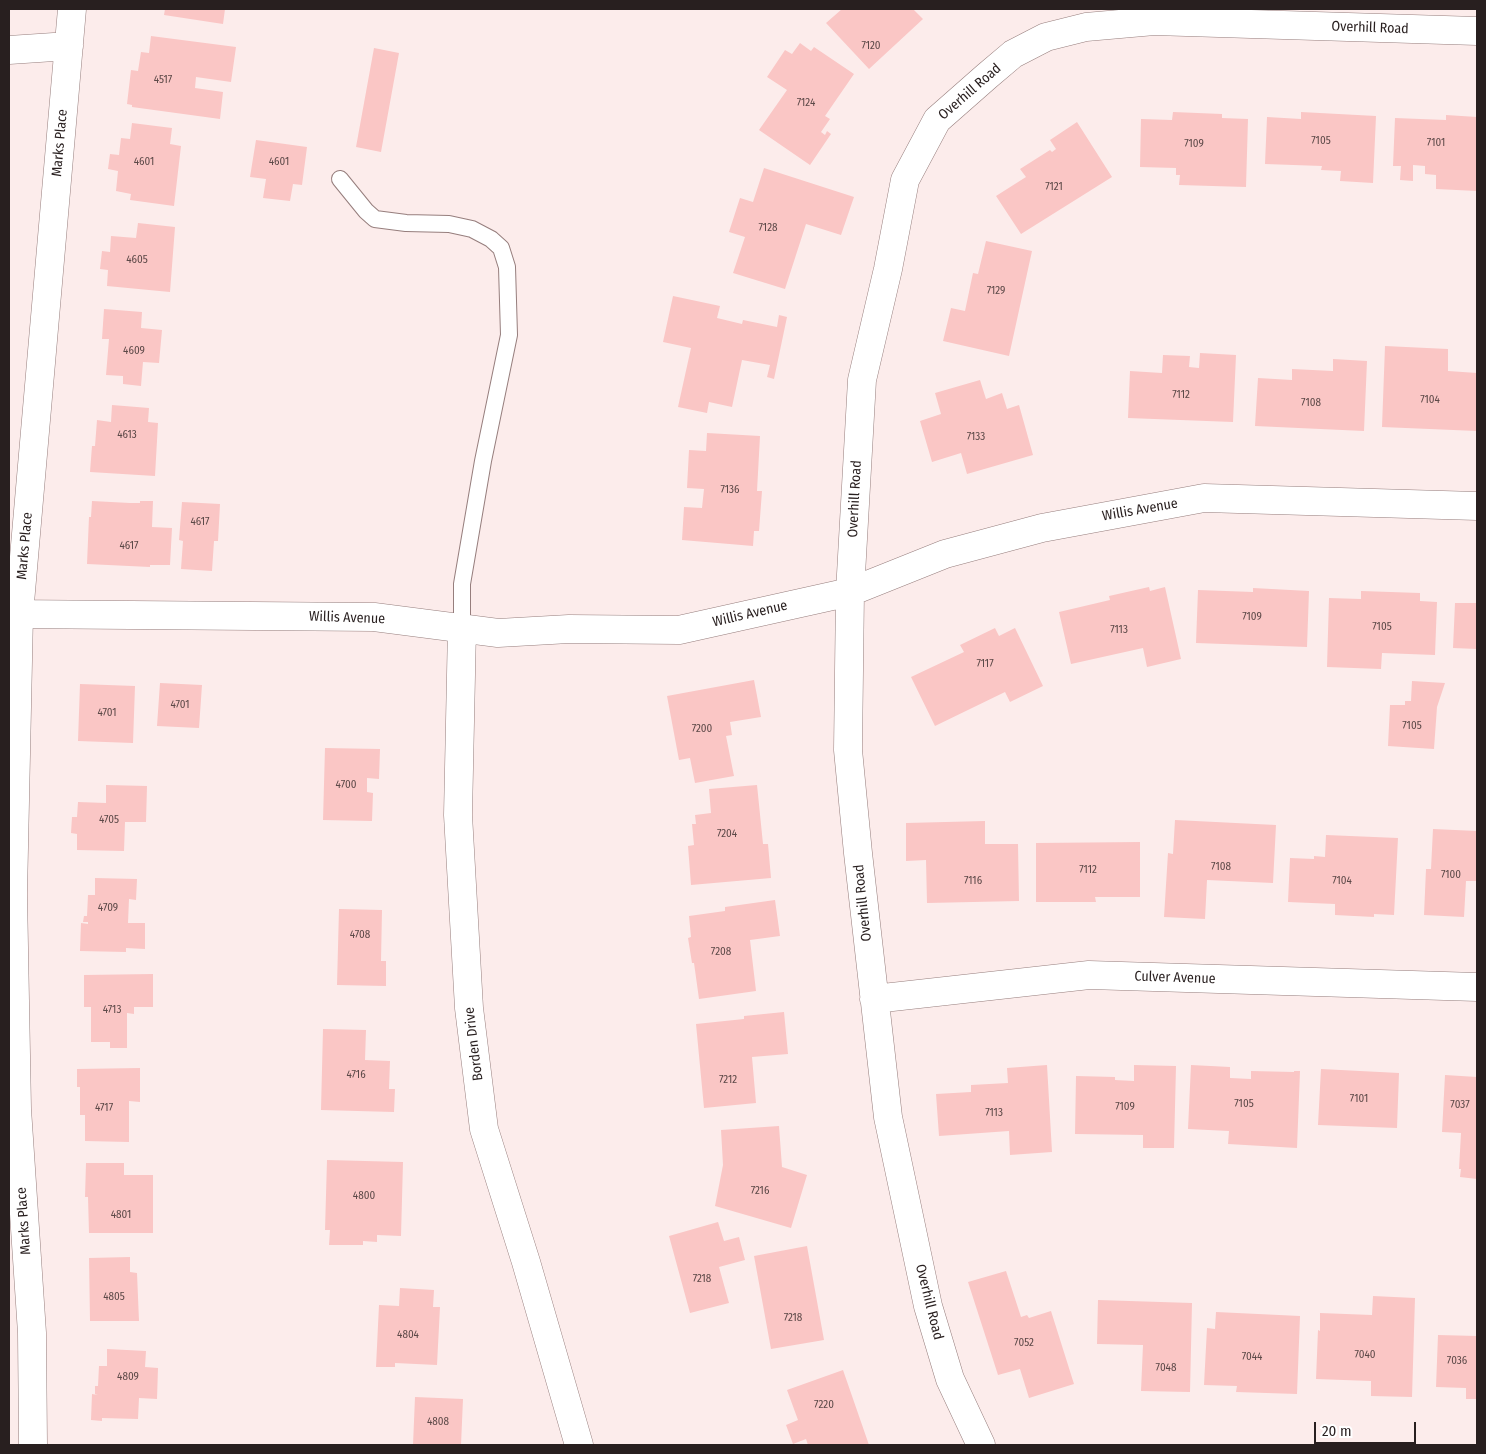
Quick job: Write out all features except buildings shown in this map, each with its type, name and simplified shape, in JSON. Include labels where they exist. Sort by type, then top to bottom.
[{"type":"street","name":"Marks Place","points":[[33,1445],[32,1333],[13,1109],[14,614],[72,9]]},
{"type":"street","name":"Overhill Road","points":[[981,1445],[950,1379],[928,1306],[888,1118],[848,750],[850,592],[862,380],[888,268],[905,180],[937,120],[1013,54],[1046,37],[1086,27],[1154,21],[1477,31]]},
{"type":"street","points":[[9,50],[69,46]]},
{"type":"street","name":"Willis Avenue","points":[[14,614],[374,617],[498,633],[569,629],[679,630],[850,592],[954,551],[1042,528],[1204,498],[1477,506]]},
{"type":"street","name":"Borden Drive","points":[[462,628],[458,815],[469,1008],[484,1128],[526,1262],[579,1445]]},
{"type":"street","name":"Culver Avenue","points":[[874,1000],[1089,975],[1477,987]]},
{"type":"lane","points":[[340,179],[366,212],[375,219],[406,223],[449,224],[472,230],[491,239],[501,248],[507,267],[509,335],[483,461],[462,584],[462,628]]}]
